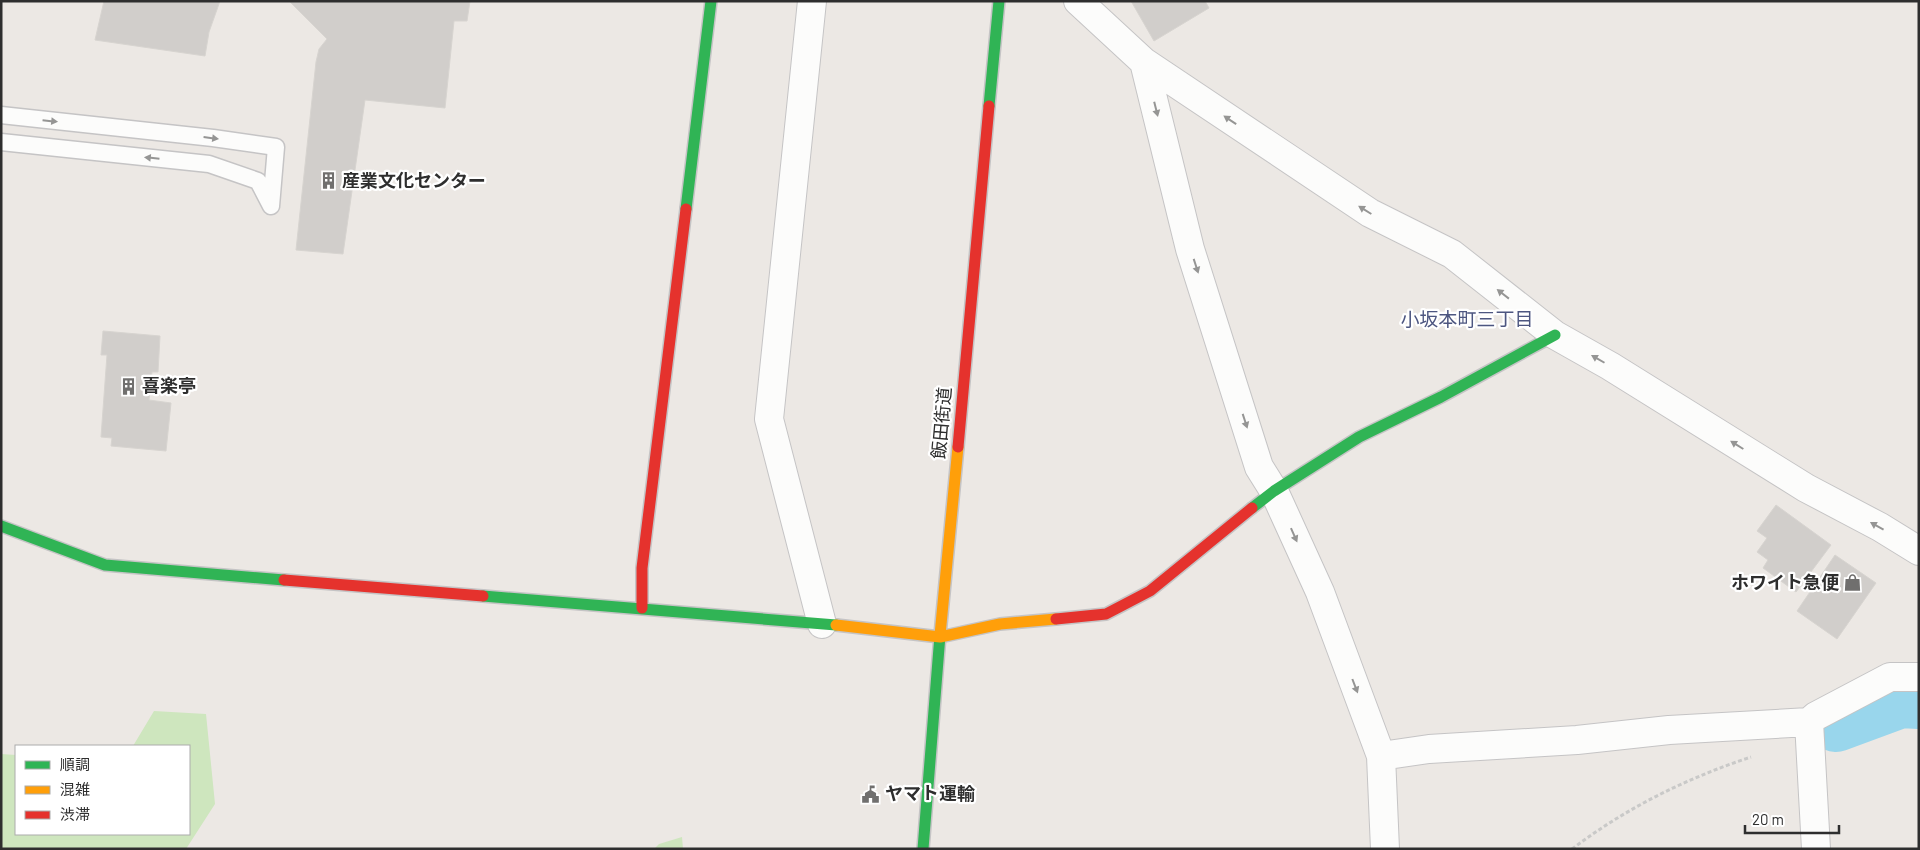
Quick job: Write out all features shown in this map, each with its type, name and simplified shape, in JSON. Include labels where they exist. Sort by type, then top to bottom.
[{"type":"street","points":[[642,608],[642,568],[711,1]]},
{"type":"street","points":[[812,1],[769,419],[822,624]]},
{"type":"street","name":"飯田街道","points":[[923,849],[940,637],[999,1]]},
{"type":"street","points":[[1078,1],[1144,62],[1370,213],[1452,254],[1555,335],[1610,366],[1806,488],[1880,527],[1919,551]]},
{"type":"street","points":[[1144,62],[1190,249],[1259,467],[1274,491],[1320,592],[1381,756],[1385,849]]},
{"type":"street","points":[[1,526],[104,564],[642,608],[822,624],[940,637],[1000,624],[1106,614],[1150,591],[1274,491],[1359,437],[1441,397],[1555,335]]},
{"type":"street","points":[[1816,849],[1808,725],[1816,716],[1890,677],[1919,677]]},
{"type":"street","points":[[1381,756],[1429,748],[1577,740],[1669,730],[1808,725]]},
{"type":"lane","points":[[1,116],[213,138],[276,147],[271,206],[258,181],[210,164],[1,142]]},
{"type":"path","points":[[1572,849],[1608,822],[1706,772],[1758,755]]},
{"type":"green space","points":[[154,711],[206,714],[215,804],[186,849],[1,849],[1,754],[15,755],[15,835],[190,835],[190,745],[134,745]]},
{"type":"green space","points":[[682,837],[683,849],[654,849],[659,844]]},
{"type":"building","points":[[104,1],[220,1],[209,32],[205,56],[95,40]]},
{"type":"building","name":"産業文化センター","points":[[289,1],[470,1],[467,21],[454,21],[445,108],[365,100],[343,254],[296,250],[316,62],[319,49],[327,39]]},
{"type":"building","points":[[1131,1],[1205,1],[1209,8],[1154,41]]},
{"type":"building","name":"喜楽亭","points":[[103,331],[160,336],[158,372],[152,372],[149,400],[171,403],[166,451],[111,446],[112,438],[101,437],[107,355],[101,355]]},
{"type":"building","points":[[1776,505],[1831,545],[1796,592],[1763,568],[1768,560],[1757,552],[1767,538],[1757,531]]},
{"type":"building","points":[[1835,555],[1876,583],[1837,639],[1797,611]]},
{"type":"waterway","points":[[1836,724],[1901,700],[1919,701]]},
{"type":"traffic: fast","points":[[686,209],[711,1]]},
{"type":"traffic: fast","points":[[989,106],[999,1]]},
{"type":"traffic: fast","points":[[1252,508],[1274,491],[1359,437],[1441,397],[1555,335]]},
{"type":"traffic: fast","points":[[1,526],[105,565],[284,580]]},
{"type":"traffic: fast","points":[[483,596],[836,625]]},
{"type":"traffic: fast","points":[[923,849],[940,635]]},
{"type":"traffic: slow","points":[[940,635],[958,447]]},
{"type":"traffic: slow","points":[[836,625],[940,637],[1000,624],[1056,619]]},
{"type":"traffic: jam","points":[[958,447],[989,106]]},
{"type":"traffic: jam","points":[[642,608],[642,568],[686,209]]},
{"type":"traffic: jam","points":[[1056,619],[1106,614],[1150,591],[1252,508]]},
{"type":"traffic: jam","points":[[284,580],[483,596]]},
{"type":"place","name":"産業文化センター","points":[[328,181]]},
{"type":"place","name":"喜楽亭","points":[[128,386]]},
{"type":"place","name":"ホワイト急便","points":[[1853,583]]},
{"type":"place","name":"ヤマト運輸","points":[[871,794]]},
{"type":"district","name":"小坂本町三丁目","points":[[1467,319]]}]
